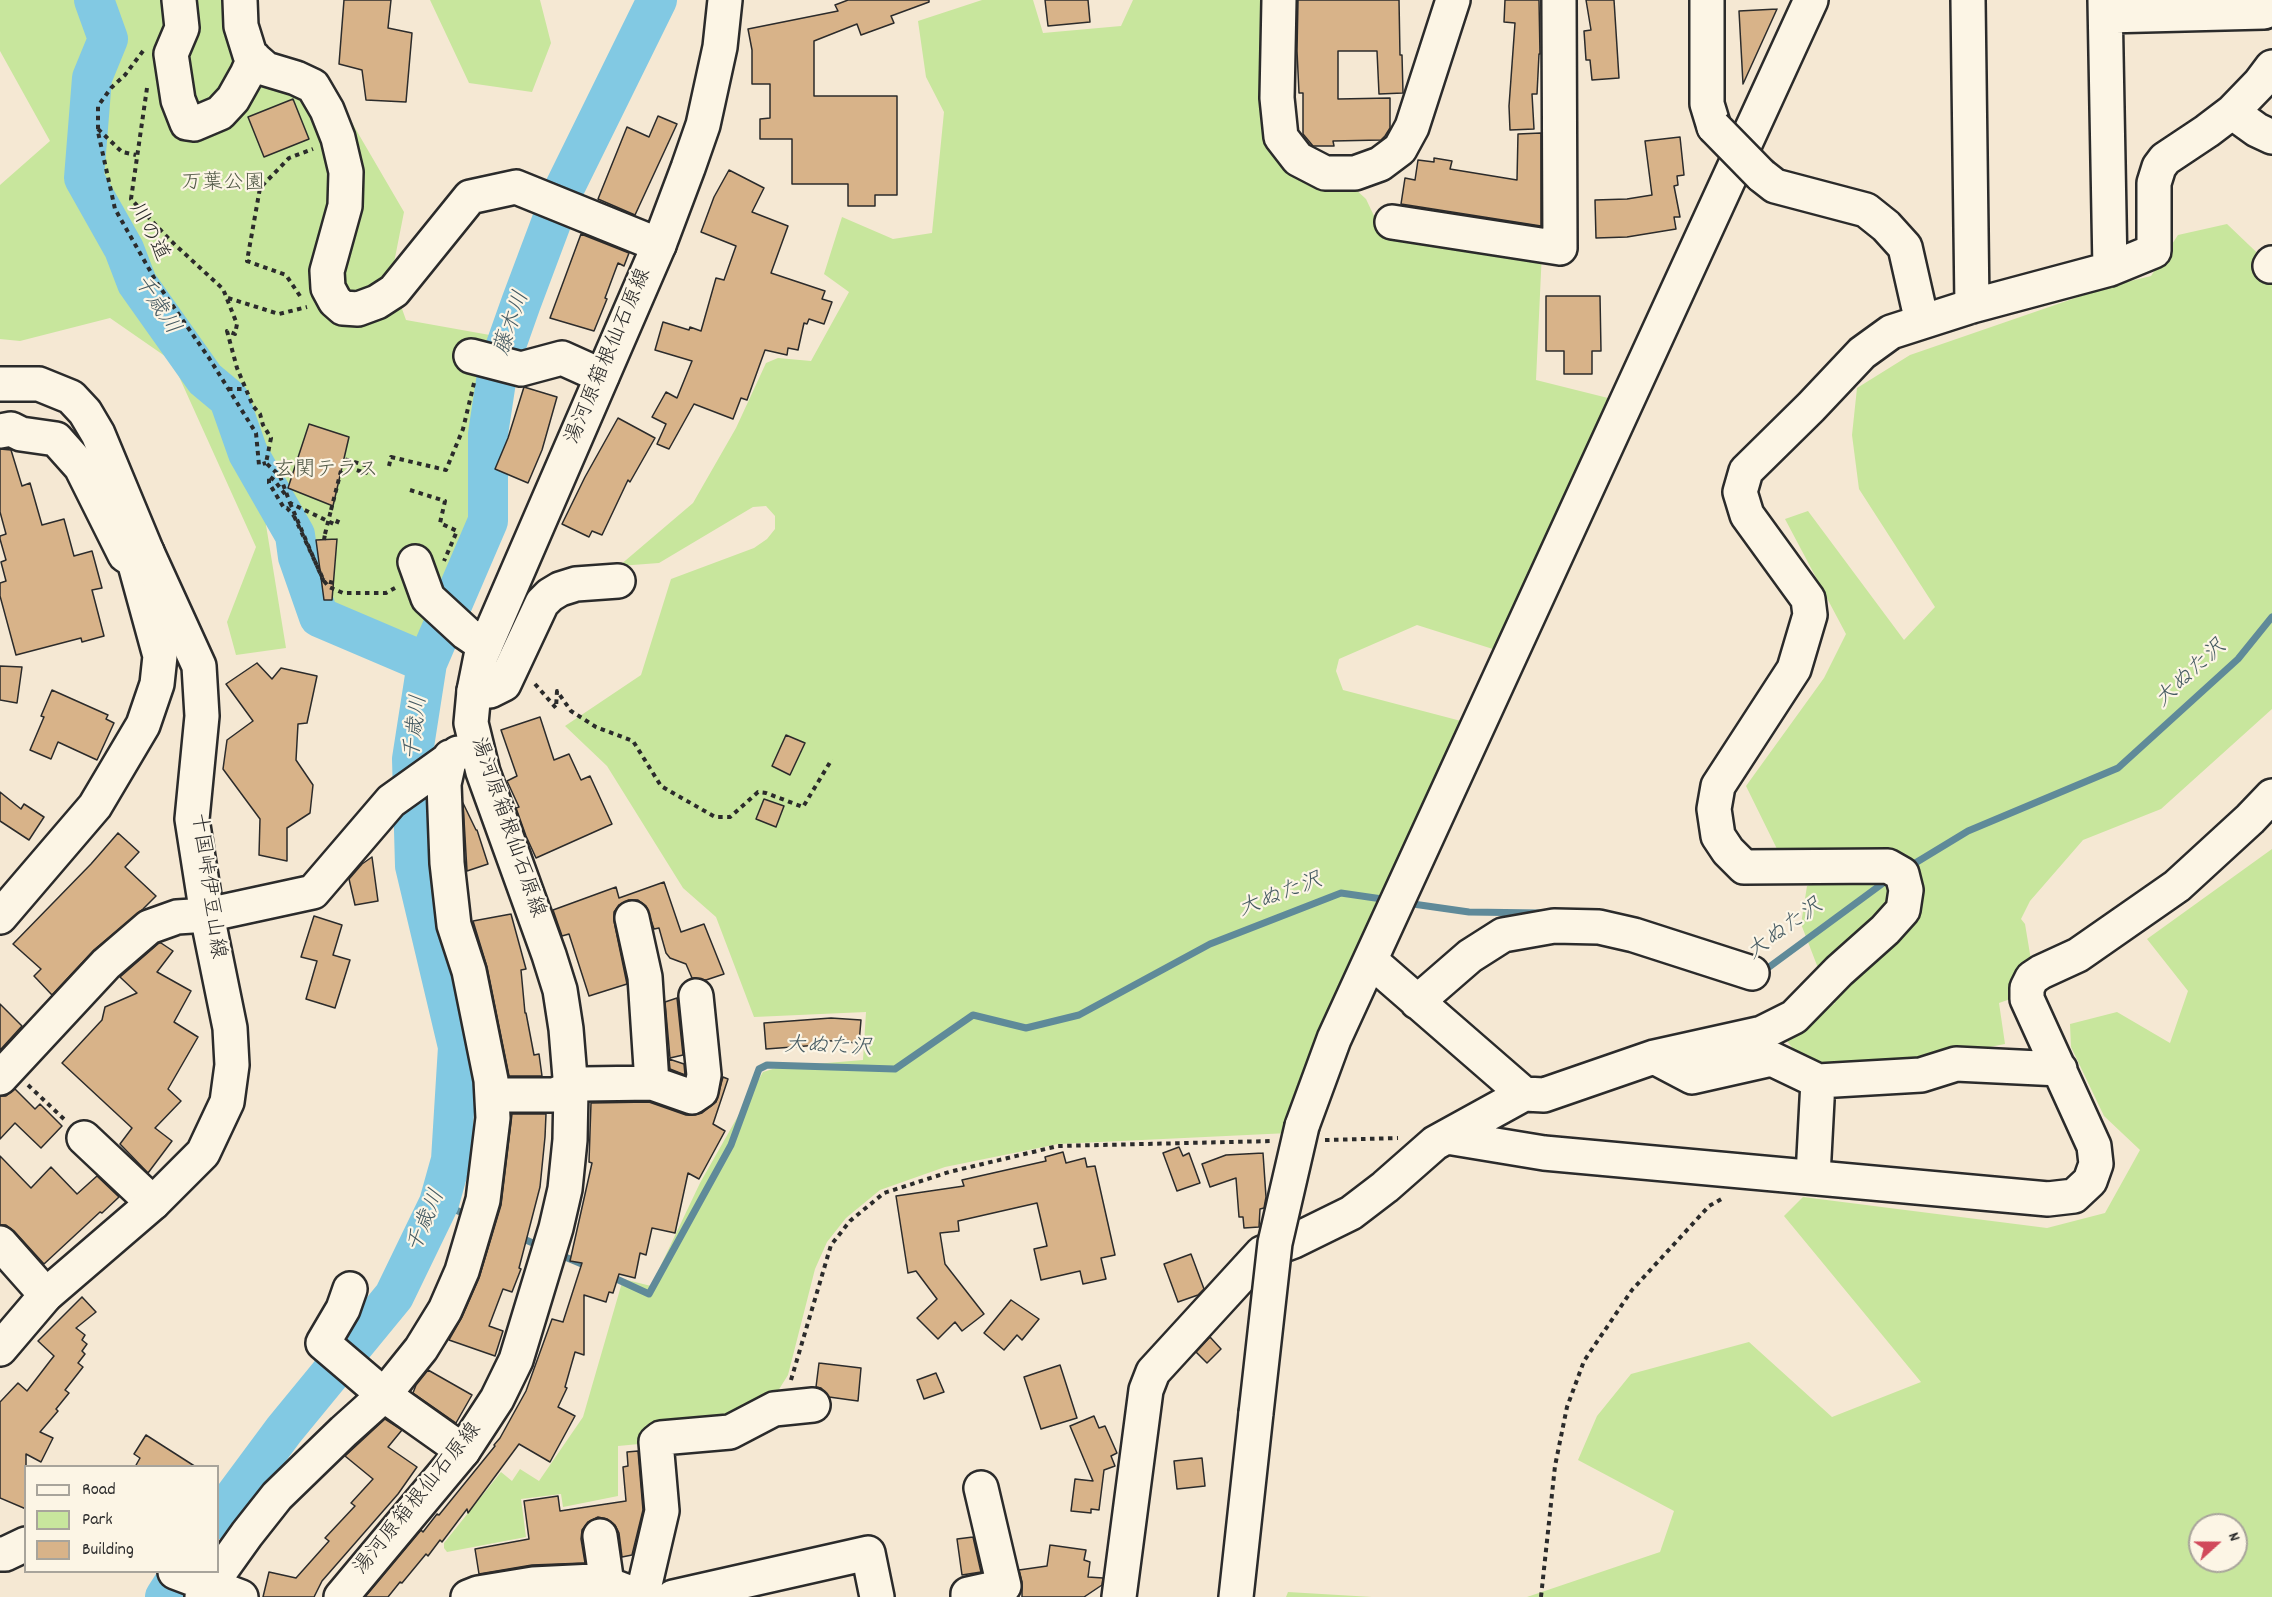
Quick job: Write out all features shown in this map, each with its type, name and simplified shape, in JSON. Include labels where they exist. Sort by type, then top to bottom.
[{"type":"street","points":[[179,0],[182,28],[171,54],[178,100],[187,123],[194,124],[220,113],[233,99],[254,58]]},
{"type":"street","points":[[240,0],[241,26],[250,55],[266,69],[296,78],[313,87],[327,110],[338,138],[346,172],[345,206],[327,271],[328,288],[335,301],[343,308],[358,309],[377,302],[394,291],[470,197],[516,187],[659,245]]},
{"type":"street","name":"湯河原箱根仙石原線","points":[[341,1597],[463,1451],[497,1399],[516,1360],[556,1228],[565,1189],[570,1140],[571,1090],[560,990],[483,772],[455,756],[471,723],[481,656],[475,639],[602,376],[659,245],[703,124],[720,47],[725,0]]},
{"type":"street","points":[[1279,0],[1276,98],[1281,137],[1298,159],[1325,173],[1355,173],[1380,164],[1400,150],[1412,128],[1453,0]]},
{"type":"street","points":[[1392,222],[1560,248],[1559,0]]},
{"type":"street","points":[[1707,0],[1707,104],[1714,127],[1761,175],[1775,186],[1866,210],[1886,226],[1905,247],[1922,322]]},
{"type":"street","points":[[1236,1597],[1275,1243],[1299,1136],[1334,1039],[1811,0]]},
{"type":"street","points":[[1968,0],[1972,306]]},
{"type":"street","points":[[2110,270],[2106,8],[2264,12],[2271,0]]},
{"type":"street","points":[[1119,1597],[1146,1390],[1153,1372],[1262,1253],[1351,1213],[1385,1187],[1434,1143],[1524,1094],[1544,1095],[1654,1057],[1762,1033],[1794,1017],[1839,971],[1885,930],[1902,910],[1906,890],[1902,874],[1888,866],[1744,867],[1728,851],[1718,836],[1714,809],[1718,786],[1794,669],[1810,615],[1808,599],[1747,515],[1740,492],[1746,471],[1862,353],[1891,332],[1972,306],[2110,270],[2154,251],[2154,183],[2165,159],[2206,132],[2232,111],[2260,83],[2272,67]]},
{"type":"street","points":[[2232,111],[2257,130],[2272,137]]},
{"type":"street","points":[[476,358],[521,369],[562,358],[602,376]]},
{"type":"street","name":"十国峠伊豆山線","points":[[0,384],[39,384],[71,397],[85,412],[98,434],[140,557],[199,666],[202,716],[192,819],[207,915],[230,1028],[232,1065],[227,1102],[203,1154],[153,1203],[46,1295],[0,1349]]},
{"type":"street","points":[[0,431],[11,429],[21,434],[57,439],[81,467],[125,555],[140,557],[160,656],[157,684],[143,725],[94,806],[0,917]]},
{"type":"street","points":[[415,562],[428,598],[475,639]]},
{"type":"street","points":[[474,692],[490,692],[504,684],[542,603],[550,595],[576,584],[618,581]]},
{"type":"street","points":[[5,1073],[106,964],[149,927],[177,917],[207,915],[313,892],[392,801],[455,756]]},
{"type":"street","points":[[219,1561],[277,1496],[344,1431],[421,1349],[445,1310],[462,1271],[483,1200],[493,1118],[492,1095],[469,971],[454,925],[447,863],[444,784],[455,756]]},
{"type":"street","points":[[1447,1137],[1544,1153],[2048,1199],[2074,1196],[2091,1181],[2096,1164],[2094,1146],[2027,999],[2027,988],[2032,978],[2078,955],[2177,886],[2272,796]]},
{"type":"street","points":[[632,918],[645,977],[652,1083]]},
{"type":"street","points":[[1417,1002],[1470,956],[1503,935],[1554,926],[1610,929],[1752,973]]},
{"type":"street","points":[[1371,961],[1524,1094]]},
{"type":"street","points":[[492,1095],[554,1095],[583,1084],[652,1083],[692,1098],[701,1091],[704,1076],[696,996]]},
{"type":"street","points":[[1654,1057],[1692,1077],[1772,1059],[1818,1081],[1921,1075],[1956,1064],[2060,1069]]},
{"type":"street","points":[[1813,1176],[1818,1081]]},
{"type":"street","points":[[84,1138],[153,1203]]},
{"type":"street","points":[[0,1243],[46,1295]]},
{"type":"street","points":[[350,1289],[343,1309],[323,1343],[380,1391],[463,1451]]},
{"type":"street","points":[[468,1597],[478,1593],[533,1584],[594,1581],[642,1597],[662,1511],[656,1442],[661,1438],[730,1432],[774,1409],[813,1406]]},
{"type":"street","points":[[968,1597],[968,1594],[1004,1586],[981,1488]]},
{"type":"street","points":[[600,1536],[607,1584]]},
{"type":"street","points":[[0,1554],[24,1545]]},
{"type":"street","points":[[673,1597],[868,1553],[877,1597]]},
{"type":"street","points":[[198,1584],[242,1597]]},
{"type":"path","name":"川の道","points":[[147,45],[98,106],[98,128],[115,209],[157,283],[209,358],[256,433],[259,465],[266,463]]},
{"type":"path","points":[[153,80],[146,88],[131,199],[171,241],[224,289],[237,324],[235,334],[227,331],[244,389],[260,414],[263,425],[271,438],[266,463],[280,476],[294,516],[323,580],[329,587],[343,593],[386,592]]},
{"type":"path","points":[[98,128],[122,152],[136,155]]},
{"type":"path","points":[[228,298],[279,314],[307,307],[286,274],[247,261],[260,188],[289,158],[338,138]]},
{"type":"path","points":[[389,466],[391,457],[446,470],[463,429],[476,358]]},
{"type":"path","points":[[227,389],[244,389]]},
{"type":"path","points":[[324,540],[344,459],[368,466],[366,473],[353,469]]},
{"type":"path","points":[[294,516],[287,508],[284,508],[269,483],[269,476],[280,486],[290,502],[336,525],[340,516]]},
{"type":"path","points":[[410,490],[445,501],[440,523],[457,531],[447,554]]},
{"type":"path","points":[[323,580],[337,584]]},
{"type":"path","points":[[528,676],[556,708],[557,691],[571,711],[596,727],[633,741],[662,786],[715,817],[730,817],[758,792],[803,807],[832,759]]},
{"type":"path","points":[[5,1073],[84,1138]]},
{"type":"path","points":[[774,1409],[793,1377],[831,1245],[850,1221],[884,1193],[961,1169],[1058,1146],[1299,1136],[1447,1137]]},
{"type":"path","points":[[1541,1597],[1555,1466],[1567,1407],[1584,1361],[1632,1290],[1709,1206],[1729,1195]]},
{"type":"green space","name":"万葉公園","points":[[0,0],[223,0],[222,15],[251,64],[341,104],[404,212],[391,278],[406,320],[501,337],[480,517],[427,663],[319,617],[298,557],[295,535],[273,498],[266,525],[286,648],[236,655],[227,622],[256,547],[172,361],[110,318],[20,341],[0,339],[0,185],[50,141],[0,51]]},
{"type":"green space","points":[[430,0],[540,0],[551,43],[532,92],[469,83]]},
{"type":"green space","points":[[982,0],[1033,0],[1043,33],[1121,26],[1133,0],[1265,0],[1273,141],[1352,186],[1366,199],[1375,218],[1391,231],[1542,251],[1536,380],[1608,398],[1496,650],[1417,625],[1339,659],[1336,671],[1343,690],[1461,721],[1357,951],[1289,1133],[1058,1144],[945,1167],[880,1190],[846,1218],[827,1242],[815,1269],[788,1375],[771,1402],[650,1443],[618,1446],[618,1496],[563,1507],[561,1494],[521,1499],[526,1537],[447,1552],[444,1543],[501,1472],[512,1481],[520,1469],[539,1481],[583,1417],[623,1279],[651,1286],[700,1183],[763,1072],[779,1067],[863,1060],[866,1012],[754,1017],[716,917],[683,888],[607,766],[565,726],[641,675],[671,579],[754,548],[767,539],[775,529],[775,516],[766,506],[753,507],[659,563],[619,566],[693,503],[736,428],[766,363],[778,358],[811,361],[849,292],[824,274],[842,217],[893,239],[932,233],[944,112],[926,77],[918,21]]},
{"type":"green space","points":[[2227,224],[2272,267],[2272,709],[2161,809],[2083,840],[2030,901],[2021,919],[2025,924],[2036,990],[1999,1003],[2005,1044],[1818,1081],[1787,1041],[1835,1003],[1830,999],[1801,924],[1807,886],[1854,864],[1777,849],[1746,786],[1824,678],[1846,634],[1785,519],[1808,511],[1904,640],[1935,607],[1859,489],[1852,435],[1857,388],[1910,355],[2110,286],[2151,276],[2178,235]]},
{"type":"green space","points":[[2272,849],[2272,1597],[1527,1597],[1660,1552],[1674,1511],[1578,1460],[1597,1416],[1631,1374],[1749,1342],[1832,1417],[1921,1382],[1784,1216],[1803,1197],[2047,1228],[2105,1213],[2140,1150],[2104,1116],[2071,1047],[2070,1024],[2117,1012],[2170,1043],[2188,991],[2147,939]]},
{"type":"green space","points":[[1288,1592],[1372,1597],[1286,1597]]},
{"type":"building","points":[[344,0],[391,0],[388,28],[412,33],[406,102],[366,100],[362,70],[339,64]]},
{"type":"building","points":[[848,0],[929,0],[929,2],[891,16],[894,23],[861,35],[857,24],[814,41],[814,96],[897,96],[897,195],[875,195],[875,206],[848,206],[848,184],[792,184],[792,139],[760,139],[760,119],[770,118],[770,84],[752,84],[752,50],[748,29],[838,11],[835,5]]},
{"type":"building","points":[[1045,0],[1088,0],[1090,22],[1048,26]]},
{"type":"building","points":[[1298,0],[1399,0],[1403,93],[1379,94],[1377,51],[1338,51],[1338,99],[1390,98],[1390,128],[1381,140],[1333,141],[1334,146],[1313,146],[1303,134],[1303,93],[1299,93],[1297,51]]},
{"type":"building","points":[[1505,0],[1539,0],[1540,54],[1537,94],[1532,94],[1534,129],[1510,130],[1509,106],[1515,23],[1504,22]]},
{"type":"building","points":[[1586,0],[1614,0],[1619,78],[1592,80],[1590,60],[1586,60],[1584,31],[1591,30]]},
{"type":"building","points":[[1777,9],[1743,84],[1739,11]]},
{"type":"building","points":[[293,99],[309,139],[264,157],[248,117]]},
{"type":"building","points":[[658,116],[677,124],[635,215],[598,199],[627,127],[649,137]]},
{"type":"building","points":[[1541,133],[1541,226],[1401,204],[1405,178],[1415,180],[1418,160],[1434,162],[1434,158],[1452,161],[1450,169],[1517,180],[1518,134]]},
{"type":"building","points":[[1680,137],[1684,175],[1677,176],[1678,185],[1674,186],[1680,217],[1674,217],[1676,229],[1627,237],[1596,238],[1595,200],[1627,199],[1652,195],[1645,141]]},
{"type":"building","points":[[729,170],[764,188],[752,212],[788,226],[771,273],[825,291],[822,299],[832,302],[824,324],[809,319],[807,324],[804,323],[798,350],[788,348],[787,355],[765,350],[747,400],[741,398],[733,419],[694,404],[669,449],[657,444],[666,424],[652,417],[666,392],[677,398],[692,361],[655,350],[663,322],[701,331],[716,278],[724,280],[736,246],[701,232],[714,197]]},
{"type":"building","points":[[581,234],[629,253],[624,266],[618,263],[594,331],[550,318]]},
{"type":"building","points":[[1546,296],[1600,296],[1601,351],[1592,351],[1592,374],[1564,374],[1564,351],[1546,351]]},
{"type":"building","points":[[524,387],[557,397],[542,450],[528,483],[495,469],[508,438]]},
{"type":"building","points":[[618,418],[655,438],[630,482],[628,480],[602,535],[592,531],[589,537],[562,524]]},
{"type":"building","points":[[309,424],[349,437],[333,506],[288,488]]},
{"type":"building","points":[[0,449],[11,450],[22,486],[30,483],[42,525],[64,519],[74,556],[92,551],[102,588],[92,590],[104,636],[82,642],[81,638],[16,655],[0,596],[0,583],[6,581],[1,562],[6,560],[0,536],[6,534],[0,512]]},
{"type":"building","points":[[337,539],[332,600],[324,600],[316,540]]},
{"type":"building","points":[[257,663],[272,679],[281,668],[317,676],[307,723],[298,724],[296,760],[313,785],[310,813],[287,828],[287,861],[259,855],[260,819],[223,769],[227,740],[253,721],[226,684]]},
{"type":"building","points":[[0,666],[22,667],[17,703],[0,700]]},
{"type":"building","points":[[52,690],[108,715],[106,719],[114,723],[97,760],[58,742],[51,759],[30,750]]},
{"type":"building","points":[[540,717],[554,760],[569,754],[581,780],[590,776],[612,824],[536,858],[516,808],[519,807],[507,781],[517,776],[501,730]]},
{"type":"building","points":[[786,735],[805,743],[790,775],[772,766]]},
{"type":"building","points":[[0,792],[21,809],[24,804],[44,817],[29,840],[0,821]]},
{"type":"building","points":[[764,799],[784,806],[776,827],[756,819]]},
{"type":"building","points":[[463,803],[477,830],[488,864],[467,871]]},
{"type":"building","points":[[118,833],[139,852],[125,867],[156,896],[94,950],[52,995],[34,976],[41,969],[13,944]]},
{"type":"building","points":[[372,857],[378,901],[355,905],[349,879],[362,864]]},
{"type":"building","points":[[664,882],[681,932],[704,924],[724,974],[706,980],[692,978],[686,964],[670,958],[666,953],[659,928],[654,929],[646,906],[638,900],[629,900],[619,905],[614,912],[627,984],[589,996],[569,934],[562,936],[553,910],[616,887],[619,898]]},
{"type":"building","points":[[511,914],[526,969],[521,970],[525,1013],[534,1055],[539,1054],[542,1076],[509,1076],[487,967],[473,921]]},
{"type":"building","points":[[314,916],[342,925],[333,955],[350,960],[335,1008],[306,999],[317,961],[301,957]]},
{"type":"building","points":[[159,943],[173,951],[157,972],[191,991],[174,1022],[198,1037],[168,1089],[181,1101],[155,1128],[172,1141],[148,1173],[120,1144],[132,1128],[62,1063],[102,1020],[105,1007],[137,993],[120,977]]},
{"type":"building","points":[[677,998],[683,1055],[670,1058],[665,1002]]},
{"type":"building","points":[[0,1004],[22,1026],[0,1050]]},
{"type":"building","points":[[831,1018],[861,1020],[859,1043],[819,1040],[819,1045],[766,1049],[764,1023]]},
{"type":"building","points":[[669,1059],[684,1064],[685,1075],[670,1069]]},
{"type":"building","points":[[723,1077],[728,1079],[713,1124],[725,1131],[699,1179],[688,1173],[675,1233],[652,1228],[646,1255],[640,1253],[635,1278],[619,1274],[613,1293],[609,1292],[606,1302],[584,1295],[584,1355],[575,1352],[565,1387],[567,1388],[558,1407],[575,1416],[550,1462],[519,1444],[468,1513],[467,1509],[442,1542],[440,1540],[428,1556],[426,1554],[388,1597],[365,1597],[421,1530],[423,1532],[437,1514],[439,1515],[495,1446],[526,1391],[552,1319],[563,1322],[582,1263],[570,1261],[592,1163],[589,1162],[591,1103],[649,1102],[686,1115],[695,1115],[702,1113],[716,1102]]},
{"type":"building","points":[[15,1089],[35,1109],[40,1104],[62,1126],[41,1148],[15,1123],[0,1139],[0,1096],[6,1096]]},
{"type":"building","points":[[512,1114],[546,1114],[545,1137],[540,1187],[519,1268],[521,1269],[512,1292],[503,1289],[489,1326],[503,1331],[495,1356],[449,1340],[479,1278],[501,1205]]},
{"type":"building","points":[[1179,1147],[1183,1156],[1189,1153],[1200,1183],[1177,1191],[1163,1153]]},
{"type":"building","points":[[1063,1152],[1066,1163],[1085,1158],[1087,1167],[1095,1166],[1115,1255],[1101,1258],[1106,1279],[1083,1284],[1080,1271],[1041,1280],[1034,1249],[1047,1246],[1037,1203],[958,1221],[959,1231],[940,1233],[945,1264],[984,1314],[962,1331],[955,1322],[938,1339],[917,1318],[937,1299],[916,1271],[908,1273],[896,1196],[964,1186],[962,1180],[1046,1161],[1045,1157]]},
{"type":"building","points":[[1263,1153],[1266,1197],[1264,1208],[1260,1209],[1259,1227],[1244,1228],[1243,1217],[1239,1217],[1236,1178],[1210,1187],[1202,1164],[1226,1155]]},
{"type":"building","points":[[0,1156],[31,1188],[51,1167],[77,1194],[97,1176],[119,1197],[44,1264],[14,1231],[6,1225],[0,1225]]},
{"type":"building","points":[[1191,1254],[1204,1289],[1198,1295],[1178,1302],[1164,1264]]},
{"type":"building","points":[[82,1297],[96,1312],[76,1328],[85,1335],[82,1340],[87,1344],[82,1351],[85,1354],[78,1363],[83,1367],[65,1390],[69,1393],[56,1409],[58,1411],[40,1432],[53,1438],[41,1462],[26,1454],[24,1508],[0,1498],[0,1402],[18,1383],[27,1391],[54,1356],[38,1341]]},
{"type":"building","points":[[1011,1300],[1039,1319],[1022,1340],[1017,1335],[1004,1350],[984,1333]]},
{"type":"building","points":[[1210,1337],[1221,1349],[1207,1363],[1196,1352]]},
{"type":"building","points":[[819,1363],[861,1368],[858,1401],[829,1397],[821,1388],[816,1387]]},
{"type":"building","points":[[1060,1365],[1077,1418],[1041,1429],[1024,1377]]},
{"type":"building","points":[[428,1370],[472,1395],[456,1423],[413,1393],[416,1385]]},
{"type":"building","points":[[936,1373],[944,1392],[924,1399],[917,1380]]},
{"type":"building","points":[[1094,1416],[1099,1428],[1105,1426],[1117,1453],[1111,1456],[1115,1466],[1104,1470],[1099,1510],[1091,1509],[1091,1513],[1071,1511],[1075,1479],[1093,1481],[1070,1426]]},
{"type":"building","points":[[385,1419],[402,1430],[388,1447],[417,1467],[398,1494],[322,1581],[314,1597],[263,1597],[269,1572],[296,1578],[329,1541],[325,1538],[355,1506],[351,1503],[373,1479],[345,1456]]},
{"type":"building","points":[[146,1435],[193,1465],[136,1465],[140,1458],[134,1454]]},
{"type":"building","points":[[638,1451],[643,1510],[632,1555],[622,1557],[619,1533],[615,1525],[607,1519],[598,1517],[588,1522],[582,1530],[581,1539],[585,1563],[532,1565],[479,1574],[475,1549],[529,1539],[524,1501],[558,1496],[560,1511],[626,1501],[623,1467],[628,1466],[627,1452]]},
{"type":"building","points":[[1202,1458],[1205,1486],[1177,1489],[1174,1461]]},
{"type":"building","points":[[973,1537],[981,1572],[962,1575],[957,1539]]},
{"type":"building","points":[[1050,1545],[1086,1550],[1084,1560],[1090,1562],[1088,1577],[1103,1578],[1102,1585],[1084,1597],[1022,1597],[1019,1570],[1047,1566]]},
{"type":"waterway","name":"千歳川","points":[[94,0],[108,39],[92,78],[84,178],[124,249],[137,283],[205,379],[229,399],[248,453],[295,535],[298,557],[319,617],[427,663],[412,759],[415,866],[458,1047],[451,1160],[439,1203],[394,1296],[284,1430],[219,1518]]},
{"type":"waterway","name":"藤木川","points":[[427,663],[488,521],[488,434],[498,368],[563,191],[657,0]]},
{"type":"waterway","name":"大ぬた沢","points":[[1907,868],[1968,831],[2118,768],[2238,659],[2272,617]]},
{"type":"waterway","name":"大ぬた沢","points":[[1761,973],[1890,878]]},
{"type":"waterway","name":"大ぬた沢","points":[[610,1276],[649,1294],[731,1145],[759,1069],[767,1065],[895,1069],[973,1015],[1026,1028],[1079,1015],[1210,944],[1341,893],[1389,900]]},
{"type":"waterway","name":"大ぬた沢","points":[[1406,903],[1469,912],[1541,913]]},
{"type":"waterway","name":"大ぬた沢","points":[[439,1203],[470,1216]]},
{"type":"waterway","name":"大ぬた沢","points":[[519,1237],[542,1247]]},
{"type":"waterway","name":"大ぬた沢","points":[[558,1254],[589,1267]]},
{"type":"waterway","name":"千歳川","points":[[165,1597],[180,1573]]},
{"type":"park label","name":"玄関テラス","points":[[326,472]]}]
